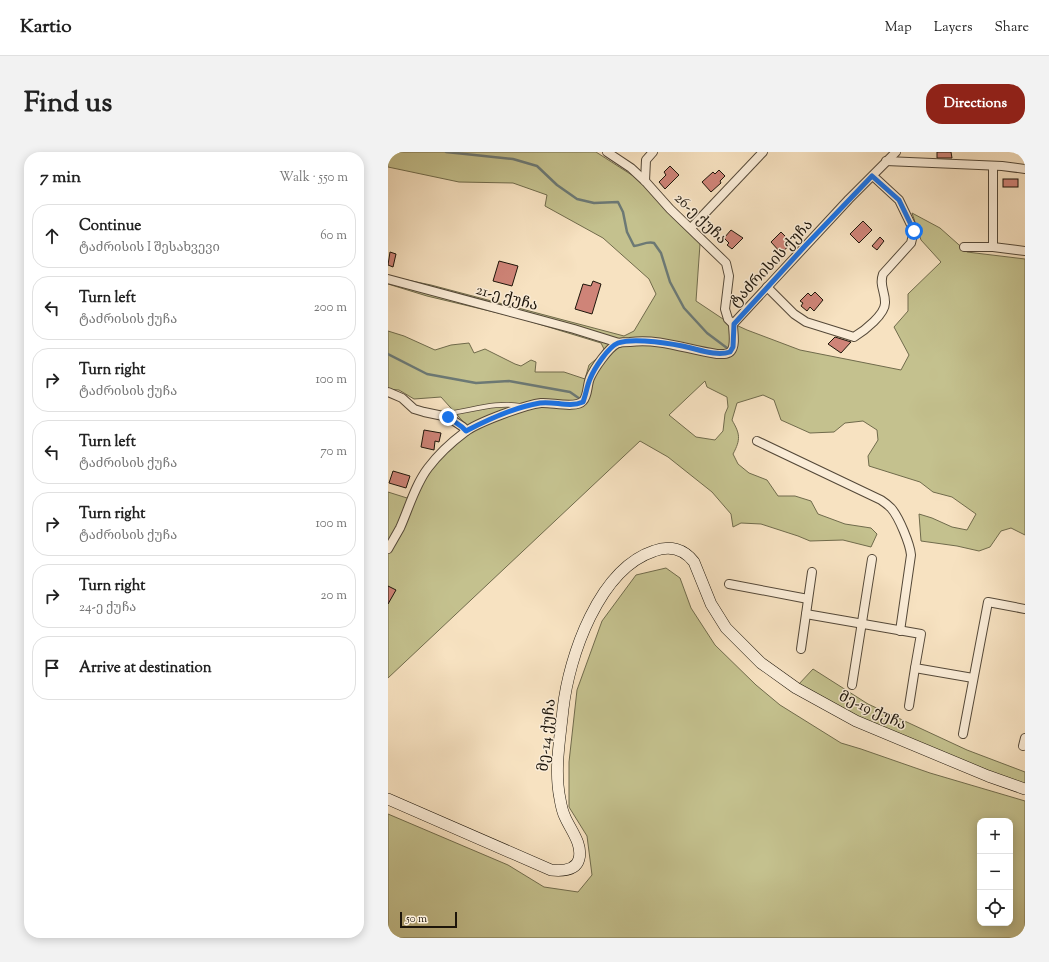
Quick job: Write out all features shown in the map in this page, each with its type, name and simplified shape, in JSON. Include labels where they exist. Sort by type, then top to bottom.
[{"type":"street","name":"26-ე ქუჩა","points":[[607,152],[631,168],[645,181],[670,209],[726,263],[729,276],[725,309],[728,319],[734,324]]},
{"type":"street","points":[[645,181],[646,160],[653,152]]},
{"type":"street","points":[[691,228],[763,152]]},
{"type":"street","name":"ტაძრისის ქუჩა","points":[[618,343],[639,341],[681,345],[716,354],[725,354],[730,352],[733,347],[734,324],[849,199],[896,152]]},
{"type":"street","points":[[886,161],[1025,169]]},
{"type":"street","points":[[993,166],[993,247]]},
{"type":"street","points":[[767,287],[794,314],[806,322],[854,337],[863,332],[883,311],[885,303],[880,280],[883,274],[911,243],[914,231],[899,200],[872,176]]},
{"type":"street","points":[[964,247],[993,247],[1025,251]]},
{"type":"street","name":"21-ე ქუჩა","points":[[388,279],[574,329],[618,343]]},
{"type":"street","points":[[388,549],[399,529],[416,489],[428,468],[466,431],[479,424],[515,410],[542,403],[577,405],[583,402],[590,379],[596,368],[610,349],[618,343]]},
{"type":"street","points":[[388,392],[402,398],[414,408],[424,412],[441,414],[454,421],[466,431]]},
{"type":"street","points":[[757,441],[881,500],[890,507],[895,514],[910,546],[911,555],[900,631]]},
{"type":"street","name":"მე-14 ქუჩა","points":[[388,799],[551,870],[568,870],[579,860],[580,851],[578,842],[564,815],[557,782],[564,703],[570,669],[576,648],[586,624],[607,590],[620,573],[635,560],[649,552],[661,548],[681,550],[690,556],[694,562],[712,604],[726,628]]},
{"type":"street","points":[[852,685],[872,559]]},
{"type":"street","points":[[801,649],[812,572]]},
{"type":"street","points":[[728,584],[808,599]]},
{"type":"street","points":[[963,734],[988,602],[1025,609]]},
{"type":"street","points":[[806,614],[921,634],[909,706]]},
{"type":"street","name":"მე-19 ქუჩა","points":[[726,628],[761,663],[790,684],[849,718],[926,751],[1025,789]]},
{"type":"street","points":[[915,668],[973,678]]},
{"type":"lane","points":[[441,414],[469,411],[498,404],[510,404],[526,407]]},
{"type":"shaded area","points":[[388,152],[596,152],[638,179],[700,244],[696,301],[723,319],[747,330],[800,350],[901,370],[909,355],[894,327],[908,311],[908,294],[941,262],[921,240],[912,213],[940,228],[967,252],[1025,259],[1025,535],[1011,528],[1001,531],[990,547],[979,551],[921,541],[919,514],[952,527],[967,530],[976,514],[952,497],[933,492],[920,482],[869,466],[868,456],[878,440],[877,430],[863,421],[845,423],[834,432],[810,433],[781,420],[774,400],[763,395],[737,403],[732,420],[738,433],[738,440],[733,454],[738,464],[749,473],[767,480],[778,496],[795,496],[811,501],[818,514],[845,524],[871,528],[877,534],[871,547],[843,540],[810,541],[761,524],[741,523],[733,527],[731,514],[712,492],[668,457],[640,441],[388,678],[388,492],[407,498],[426,465],[468,427],[441,397],[414,399],[399,390],[388,389],[388,331],[404,336],[435,350],[451,345],[469,343],[474,353],[485,349],[521,366],[531,360],[536,362],[535,372],[564,372],[585,379],[589,365],[601,355],[604,349],[601,343],[519,318],[427,296],[388,284],[388,276],[431,285],[624,336],[634,331],[656,294],[649,279],[603,238],[545,206],[547,195],[513,183],[459,182],[388,167]],"holes":[[[705,381],[707,387],[727,397],[728,407],[725,414],[723,431],[715,440],[696,437],[669,415]]]},
{"type":"shaded area","points":[[666,568],[680,578],[691,608],[715,645],[756,685],[780,705],[841,743],[930,773],[1025,801],[1025,938],[388,938],[388,814],[508,865],[544,887],[578,892],[592,875],[587,836],[569,807],[569,762],[577,690],[602,621],[636,575]]},
{"type":"shaded area","points":[[813,669],[868,704],[967,750],[1025,772],[1025,786],[855,717],[798,685]]},
{"type":"building","points":[[937,152],[951,152],[952,158],[937,158]]},
{"type":"building","points":[[670,166],[679,175],[665,189],[659,182],[666,175],[664,172]]},
{"type":"building","points":[[719,170],[725,176],[720,181],[721,183],[711,192],[702,182],[713,172],[715,174]]},
{"type":"building","points":[[1003,179],[1018,179],[1018,187],[1003,187]]},
{"type":"building","points":[[863,221],[872,230],[859,243],[850,234]]},
{"type":"building","points":[[731,230],[743,238],[732,249],[727,245],[729,243],[724,238]]},
{"type":"building","points":[[781,232],[792,243],[781,253],[771,242]]},
{"type":"building","points":[[880,237],[884,241],[877,250],[872,246]]},
{"type":"building","points":[[390,252],[396,254],[393,267],[388,265]]},
{"type":"building","points":[[499,261],[518,266],[512,286],[493,281]]},
{"type":"building","points":[[593,281],[601,284],[592,314],[575,309],[583,284],[591,286]]},
{"type":"building","points":[[815,292],[823,300],[814,311],[810,307],[807,311],[801,306],[803,303],[800,301],[808,293],[811,296]]},
{"type":"building","points":[[835,337],[851,342],[841,353],[828,344]]},
{"type":"building","points":[[424,430],[441,433],[439,442],[435,441],[434,450],[421,447]]},
{"type":"building","points":[[393,471],[410,476],[406,488],[389,483]]},
{"type":"building","points":[[388,586],[396,590],[388,604]]},
{"type":"waterway","points":[[446,152],[513,159],[537,166],[557,185],[577,199],[594,203],[618,202],[623,212],[627,232],[634,246],[654,243],[661,253],[670,282],[684,308],[707,333],[727,348]]},
{"type":"waterway","points":[[388,354],[427,374],[476,383],[509,381],[570,392],[580,399]]},
{"type":"route","points":[[448,417],[466,431],[479,424],[515,410],[542,403],[577,405],[583,402],[590,379],[596,368],[610,349],[618,343],[639,341],[681,345],[716,354],[725,354],[730,352],[733,347],[734,324],[805,246],[872,176],[899,200],[914,231]]}]
